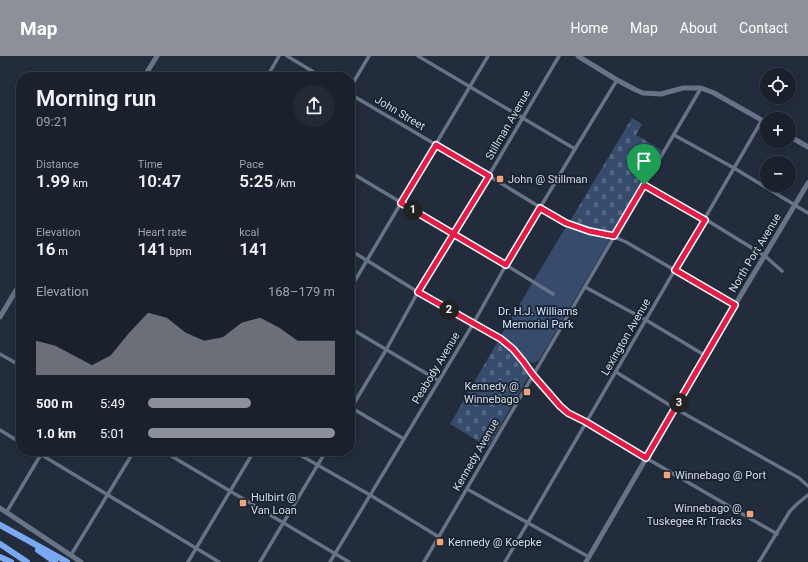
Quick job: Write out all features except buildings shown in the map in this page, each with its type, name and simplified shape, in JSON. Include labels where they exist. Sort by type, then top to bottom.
[{"type":"highway","points":[[0,525],[67,562]]},
{"type":"highway","points":[[11,531],[55,562]]},
{"type":"highway","points":[[0,544],[27,562]]},
{"type":"highway","points":[[0,557],[11,562]]},
{"type":"main road","points":[[147,72],[157,56]]},
{"type":"main road","points":[[578,56],[617,80],[643,93],[661,94],[683,88],[701,88],[714,93],[760,120]]},
{"type":"main road","points":[[796,140],[808,147]]},
{"type":"main road","name":"North Port Avenue","points":[[586,562],[735,305],[808,183]]},
{"type":"main road","points":[[0,317],[16,292]]},
{"type":"main road","points":[[0,508],[81,562]]},
{"type":"street","points":[[270,72],[279,56]]},
{"type":"street","points":[[287,56],[314,72]]},
{"type":"street","points":[[355,80],[369,56]]},
{"type":"street","points":[[418,56],[575,149]]},
{"type":"street","points":[[355,281],[488,56]]},
{"type":"street","name":"Stillman Avenue","points":[[355,401],[386,350],[418,292],[454,235],[560,56]]},
{"type":"street","name":"Peabody Avenue","points":[[330,562],[617,80]]},
{"type":"street","name":"Kennedy Avenue","points":[[424,562],[701,88]]},
{"type":"street","name":"John Street","points":[[355,97],[566,223],[589,231],[614,236],[735,305]]},
{"type":"street","name":"Lexington Avenue","points":[[504,562],[734,168],[760,128]]},
{"type":"street","points":[[674,135],[734,168],[808,213]]},
{"type":"street","points":[[355,175],[553,294]]},
{"type":"street","points":[[644,185],[765,256],[782,271]]},
{"type":"street","points":[[355,253],[418,292],[501,339],[513,349],[533,375],[568,413],[586,422],[777,534]]},
{"type":"street","points":[[585,287],[646,320],[706,356]]},
{"type":"street","points":[[355,331],[439,381]]},
{"type":"street","points":[[0,354],[16,363]]},
{"type":"street","points":[[616,372],[799,478],[808,486]]},
{"type":"street","points":[[355,410],[404,439]]},
{"type":"street","points":[[0,430],[16,440]]},
{"type":"street","points":[[6,513],[40,456]]},
{"type":"street","points":[[47,456],[219,562]]},
{"type":"street","points":[[71,556],[131,456]]},
{"type":"street","points":[[171,456],[349,562]]},
{"type":"street","points":[[188,562],[251,456]]},
{"type":"street","points":[[302,456],[439,536]]},
{"type":"street","points":[[260,562],[323,456]]},
{"type":"street","points":[[467,489],[589,557]]},
{"type":"street","points":[[759,562],[790,511],[808,495]]},
{"type":"green space","points":[[632,118],[642,124],[636,135],[662,150],[614,232],[612,233],[585,227],[570,221]]},
{"type":"green space","name":"Dr. H.J. Williams Memorial Park","points":[[567,225],[578,230],[608,237],[609,241],[539,360],[534,363],[530,362],[513,345],[500,337]]},
{"type":"green space","points":[[498,341],[516,355],[530,374],[488,447],[450,424]]},
{"type":"place","name":"John @ Stillman","points":[[500,179]]},
{"type":"place","name":"Kennedy @ Winnebago","points":[[527,392]]},
{"type":"place","name":"Winnebago @ Port","points":[[667,475]]},
{"type":"place","name":"Hulbirt @ Van Loan","points":[[243,503]]},
{"type":"place","name":"Winnebago @ Tuskegee Rr Tracks","points":[[750,514]]},
{"type":"place","name":"Kennedy @ Koepke","points":[[440,542]]},
{"type":"route","points":[[644,185],[614,236],[589,231],[566,223],[540,208],[506,265],[454,235],[401,203],[436,145],[489,176],[454,235],[418,292],[501,339],[513,349],[533,375],[568,413],[646,458],[735,305],[675,270],[705,220],[644,185]]}]
